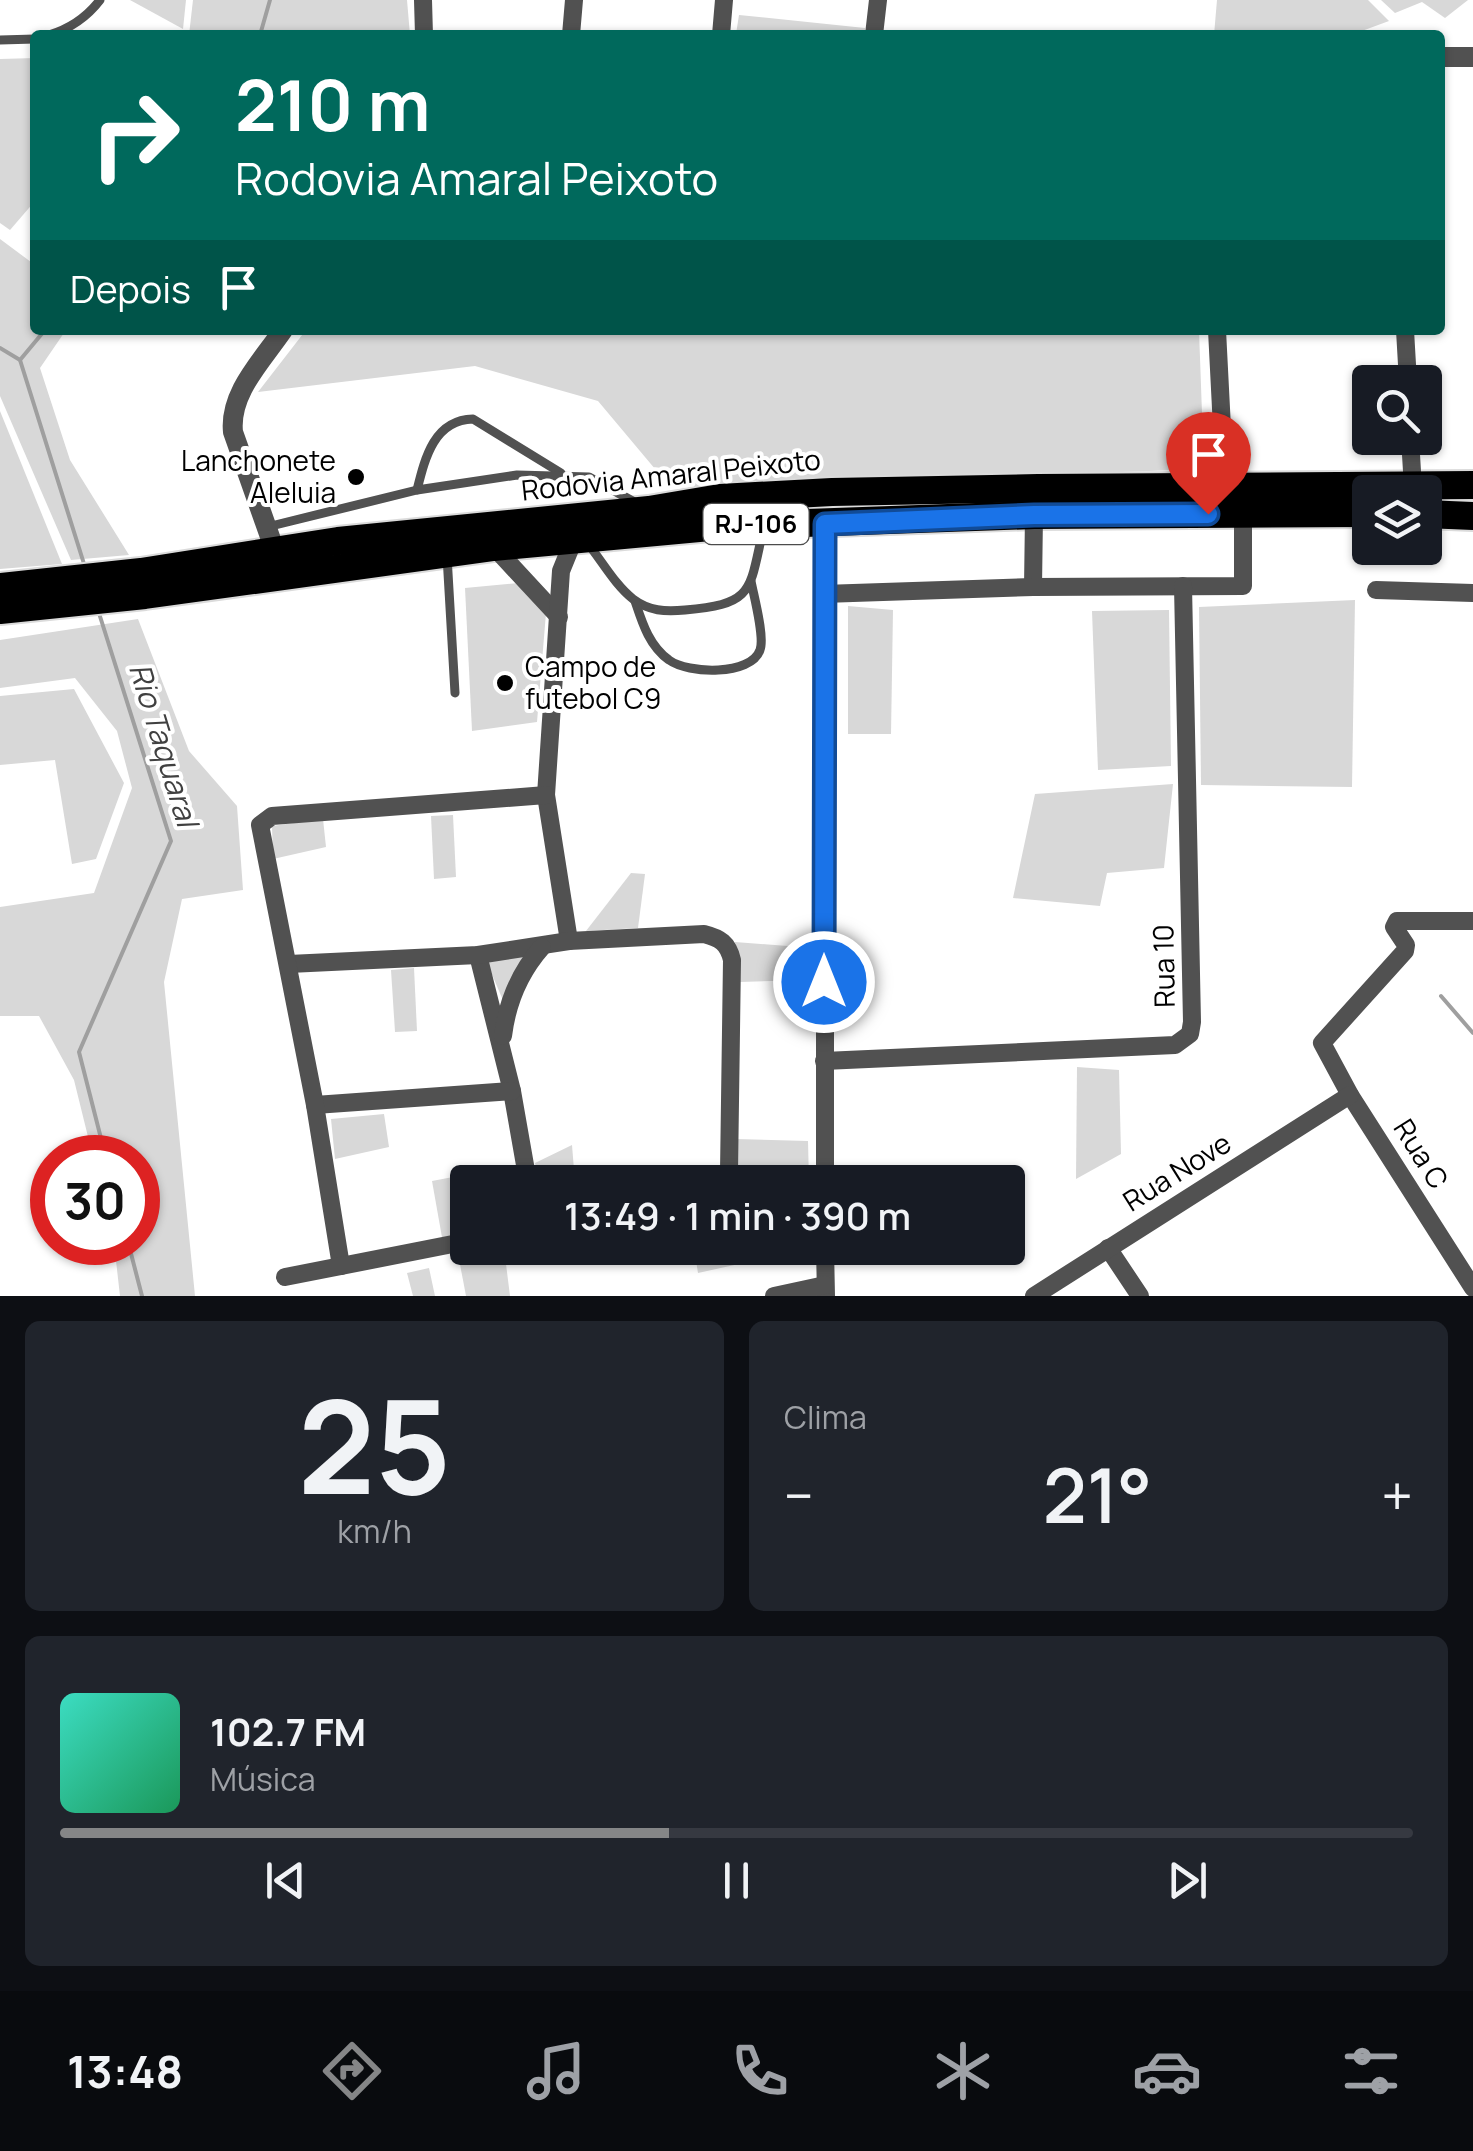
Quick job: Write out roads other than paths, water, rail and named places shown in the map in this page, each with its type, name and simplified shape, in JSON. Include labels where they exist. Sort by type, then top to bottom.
[{"type":"highway","name":"Rodovia Amaral Peixoto","points":[[1442,487],[1473,485]]},
{"type":"highway","name":"Rodovia Amaral Peixoto","points":[[143,583],[271,539],[338,541],[648,510],[720,498],[832,492],[1352,488]]},
{"type":"highway","name":"Rodovia Amaral Peixoto","points":[[0,610],[79,590],[578,538],[765,523],[1034,515],[1352,513]]},
{"type":"highway","points":[[1442,515],[1473,516]]},
{"type":"highway","name":"Rodovia Amaral Peixoto","points":[[0,587],[79,590]]},
{"type":"street","points":[[424,0],[424,30]]},
{"type":"street","points":[[571,30],[574,0]]},
{"type":"street","points":[[721,30],[724,0]]},
{"type":"street","points":[[875,30],[878,0]]},
{"type":"street","points":[[1445,57],[1473,58]]},
{"type":"street","points":[[271,539],[232,432],[231,414],[238,396],[280,335]]},
{"type":"street","points":[[1217,335],[1225,487]]},
{"type":"street","points":[[1405,335],[1407,365]]},
{"type":"street","points":[[823,594],[1243,586],[1243,514]]},
{"type":"street","points":[[1033,587],[1034,515]]},
{"type":"street","points":[[824,1165],[825,524]]},
{"type":"street","points":[[569,941],[546,796],[561,571],[578,538]]},
{"type":"street","points":[[494,547],[560,617]]},
{"type":"street","name":"Rua 10","points":[[824,1061],[1175,1045],[1190,1034],[1183,586]]},
{"type":"street","points":[[1376,590],[1473,593]]},
{"type":"street","points":[[341,1266],[315,1105],[260,830],[262,820],[272,816],[546,796]]},
{"type":"street","name":"Rua C","points":[[1473,921],[1395,922],[1394,928],[1406,945],[1404,951],[1325,1036],[1323,1049],[1473,1288]]},
{"type":"street","points":[[288,964],[478,954],[569,941],[704,934],[725,943],[732,960],[728,1165]]},
{"type":"street","points":[[502,1046],[512,995],[542,947]]},
{"type":"street","points":[[478,954],[502,1046],[525,1165]]},
{"type":"street","points":[[315,1105],[512,1091]]},
{"type":"street","name":"Rua Nove","points":[[1034,1296],[1350,1094]]},
{"type":"street","points":[[285,1277],[450,1245]]},
{"type":"street","points":[[1108,1248],[1140,1296]]},
{"type":"street","points":[[774,1296],[825,1291],[825,1265]]},
{"type":"lane","points":[[64,30],[100,0]]},
{"type":"lane","points":[[0,40],[30,39]]},
{"type":"lane","points":[[416,490],[427,452],[443,428],[459,419],[473,419],[564,474]]},
{"type":"lane","points":[[271,539],[416,490],[517,476],[589,477],[648,510]]},
{"type":"lane","points":[[635,600],[663,612],[722,607],[740,597],[751,582],[765,523]]},
{"type":"lane","points":[[578,538],[635,600],[646,631],[668,660],[680,666],[706,671],[737,668],[754,659],[762,644],[751,582]]},
{"type":"lane","points":[[446,553],[455,692]]},
{"type":"waterway","points":[[261,30],[270,0]]},
{"type":"waterway","points":[[20,360],[41,335]]},
{"type":"waterway","name":"Rio Taquaral","points":[[0,348],[20,360],[85,567]]},
{"type":"waterway","name":"Rio Taquaral","points":[[98,610],[171,841],[79,1052],[100,1135]]},
{"type":"waterway","points":[[1441,996],[1473,1033]]},
{"type":"waterway","name":"Rio Taquaral","points":[[134,1265],[142,1296]]},
{"type":"place","name":"Lanchonete Aleluia","points":[[356,477]]},
{"type":"place","name":"Campo de futebol C9","points":[[505,683]]}]
